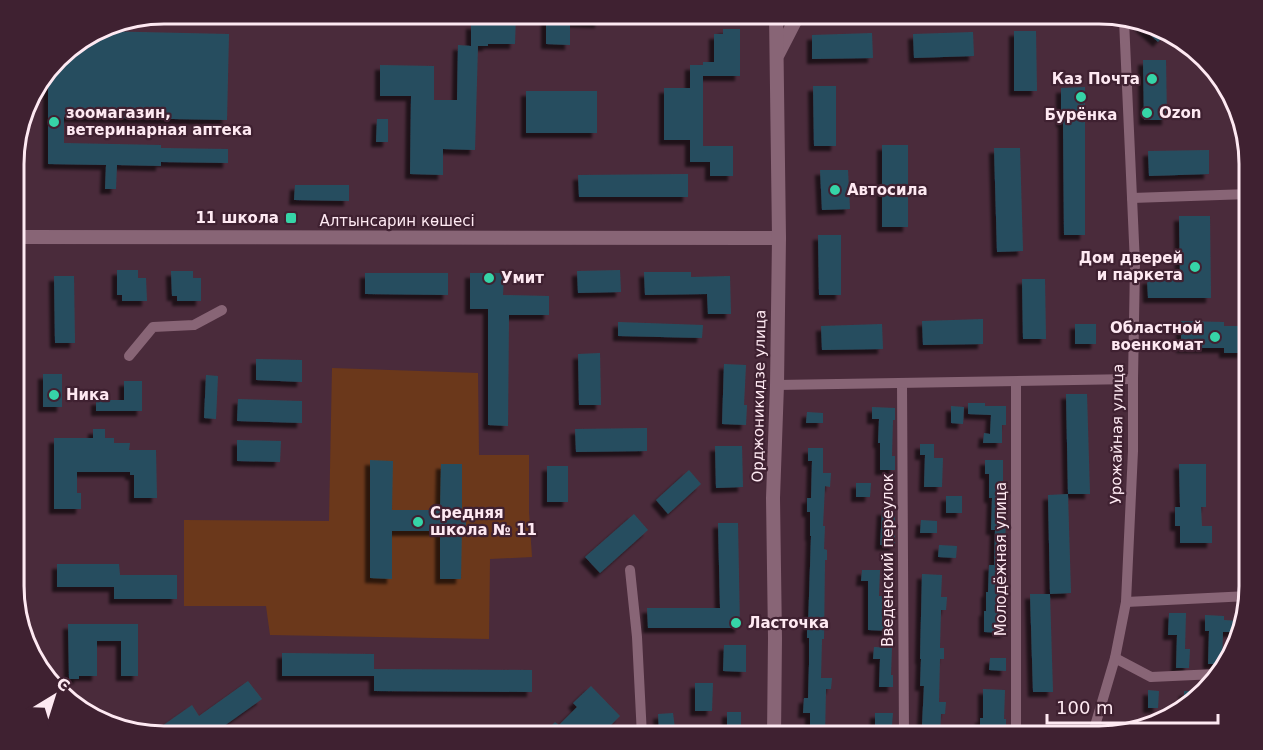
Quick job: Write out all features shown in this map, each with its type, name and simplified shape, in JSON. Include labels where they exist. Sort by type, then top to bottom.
[{"type":"street","name":"Орджоникидзе улица","points":[[774,726],[773,498],[779,238],[776,24]]},
{"type":"street","points":[[777,56],[793,24]]},
{"type":"street","name":"Урожайная улица","points":[[1095,726],[1115,657],[1126,602],[1133,452],[1135,264],[1124,27]]},
{"type":"street","points":[[1132,198],[1239,194]]},
{"type":"street","name":"Алтынсарин көшесі","points":[[24,237],[779,238]]},
{"type":"street","points":[[129,356],[153,327],[194,325],[222,310]]},
{"type":"street","points":[[777,385],[1133,379]]},
{"type":"street","name":"Молодёжная улица","points":[[1016,382],[1016,726]]},
{"type":"street","name":"Введенский переулок","points":[[902,383],[904,726]]},
{"type":"street","points":[[630,570],[637,637],[641,726]]},
{"type":"street","points":[[1126,602],[1239,596]]},
{"type":"street","points":[[1115,657],[1151,677],[1207,674]]},
{"type":"shaded area","points":[[332,368],[478,373],[479,455],[529,455],[532,557],[490,559],[489,639],[270,635],[266,606],[184,606],[184,520],[329,521]]},
{"type":"building","points":[[471,24],[516,24],[515,44],[478,46],[475,150],[443,149],[443,175],[410,174],[411,96],[380,96],[380,65],[434,66],[434,100],[457,100],[458,45],[471,46]]},
{"type":"building","points":[[546,24],[570,24],[570,45],[546,44]]},
{"type":"building","points":[[723,29],[740,29],[740,76],[703,76],[703,146],[733,146],[733,176],[710,176],[710,162],[690,162],[690,140],[664,140],[664,88],[690,88],[690,65],[714,62],[714,34],[723,34]]},
{"type":"building","points":[[118,31],[229,34],[227,120],[64,117],[64,143],[228,149],[228,163],[161,162],[161,166],[117,165],[116,189],[105,189],[106,165],[48,164],[48,86],[79,53]]},
{"type":"building","points":[[1014,31],[1036,31],[1037,91],[1014,91]]},
{"type":"building","points":[[973,32],[974,56],[914,58],[913,34]]},
{"type":"building","points":[[872,33],[873,58],[812,59],[812,35]]},
{"type":"building","points":[[1149,34],[1161,39],[1158,42]]},
{"type":"building","points":[[1143,60],[1166,60],[1167,120],[1144,120]]},
{"type":"building","points":[[813,86],[836,86],[836,146],[814,146]]},
{"type":"building","points":[[1085,87],[1085,235],[1064,235],[1061,88]]},
{"type":"building","points":[[526,91],[597,91],[597,133],[526,133]]},
{"type":"building","points":[[377,119],[388,119],[388,142],[376,142]]},
{"type":"building","points":[[882,145],[908,145],[908,227],[882,227]]},
{"type":"building","points":[[994,148],[1020,148],[1023,251],[997,252]]},
{"type":"building","points":[[1209,150],[1209,174],[1149,176],[1148,151]]},
{"type":"building","name":"Автосила","points":[[820,170],[848,170],[850,209],[822,210]]},
{"type":"building","points":[[688,174],[688,197],[579,197],[578,175]]},
{"type":"building","points":[[295,185],[349,185],[349,201],[294,200]]},
{"type":"building","name":"Дом дверей и паркета","points":[[1179,216],[1210,216],[1211,298],[1148,298],[1147,279],[1180,278]]},
{"type":"building","points":[[818,235],[841,235],[841,295],[819,295]]},
{"type":"building","points":[[117,270],[138,270],[138,278],[146,278],[147,301],[122,301],[122,295],[117,295]]},
{"type":"building","points":[[620,270],[621,292],[578,293],[577,271]]},
{"type":"building","points":[[171,271],[193,271],[193,278],[201,278],[201,301],[177,301],[177,296],[172,296]]},
{"type":"building","points":[[644,272],[691,272],[691,277],[730,276],[731,314],[708,314],[707,294],[645,295]]},
{"type":"building","points":[[365,273],[448,273],[448,295],[365,294]]},
{"type":"building","points":[[470,273],[504,273],[503,295],[549,296],[549,315],[509,315],[508,426],[488,425],[488,309],[470,309]]},
{"type":"building","points":[[54,276],[74,276],[75,343],[55,343]]},
{"type":"building","points":[[1022,279],[1045,279],[1046,339],[1023,339]]},
{"type":"building","points":[[983,319],[983,344],[923,345],[922,321]]},
{"type":"building","name":"Областной военкомат","points":[[1181,321],[1224,322],[1224,326],[1239,326],[1239,353],[1224,353],[1224,348],[1181,348]]},
{"type":"building","points":[[618,322],[703,325],[702,338],[618,336]]},
{"type":"building","points":[[882,324],[883,349],[822,350],[821,326]]},
{"type":"building","points":[[1075,324],[1096,324],[1096,344],[1075,344]]},
{"type":"building","points":[[600,353],[601,405],[579,405],[578,354]]},
{"type":"building","points":[[256,359],[302,360],[302,382],[256,380]]},
{"type":"building","points":[[724,364],[746,365],[744,405],[747,405],[746,425],[722,424]]},
{"type":"building","points":[[43,374],[62,374],[62,407],[43,407]]},
{"type":"building","points":[[206,375],[218,376],[216,419],[204,418]]},
{"type":"building","points":[[124,381],[142,381],[142,411],[96,411],[96,400],[124,400]]},
{"type":"building","points":[[1066,394],[1087,394],[1090,494],[1068,494]]},
{"type":"building","points":[[238,399],[302,401],[302,423],[237,421]]},
{"type":"building","points":[[968,403],[1006,406],[1006,425],[1002,425],[1002,443],[983,443],[984,433],[990,434],[991,415],[968,414]]},
{"type":"building","points":[[951,406],[964,407],[963,424],[951,423]]},
{"type":"building","points":[[872,407],[895,408],[892,456],[895,456],[895,470],[880,470],[879,419],[872,419]]},
{"type":"building","points":[[807,412],[823,413],[823,423],[806,423]]},
{"type":"building","points":[[647,428],[647,451],[576,452],[575,429]]},
{"type":"building","points":[[93,429],[105,429],[105,438],[114,438],[114,443],[130,443],[129,450],[156,450],[157,498],[134,498],[134,475],[130,475],[130,472],[77,472],[77,493],[81,493],[81,509],[54,509],[54,438],[93,438]]},
{"type":"building","points":[[237,440],[281,441],[280,462],[237,461]]},
{"type":"building","points":[[920,444],[934,444],[934,458],[943,458],[942,487],[924,487],[925,455],[920,455]]},
{"type":"building","points":[[715,446],[742,446],[743,487],[716,488]]},
{"type":"building","points":[[808,448],[823,448],[823,473],[831,473],[830,487],[825,486],[823,526],[825,526],[824,549],[827,550],[827,560],[825,560],[821,678],[832,678],[831,689],[826,689],[825,726],[810,726],[810,713],[803,713],[804,698],[808,698],[809,664],[807,627],[811,536],[807,498],[811,498],[812,461],[808,461]]},
{"type":"building","name":"Средняя школа № 11","points":[[370,460],[393,461],[392,510],[440,510],[441,464],[462,464],[462,515],[466,515],[466,530],[462,530],[461,579],[440,579],[440,531],[392,531],[392,579],[370,578]]},
{"type":"building","points":[[985,460],[1003,460],[1006,514],[1004,593],[1006,593],[1005,612],[1007,612],[1006,633],[984,632],[989,565],[994,565],[995,530],[991,530],[992,498],[989,498],[989,474],[985,474]]},
{"type":"building","points":[[1179,464],[1206,464],[1206,507],[1201,507],[1202,526],[1212,526],[1212,543],[1180,543],[1180,526],[1175,526],[1175,507],[1180,507]]},
{"type":"building","points":[[547,466],[568,466],[568,502],[547,502]]},
{"type":"building","points":[[689,470],[701,484],[668,514],[656,500]]},
{"type":"building","points":[[856,483],[871,483],[870,497],[856,497]]},
{"type":"building","points":[[1068,494],[1071,593],[1050,594],[1048,495]]},
{"type":"building","points":[[946,496],[962,496],[962,513],[946,513]]},
{"type":"building","points":[[882,510],[895,511],[895,546],[880,545]]},
{"type":"building","points":[[634,514],[648,530],[600,573],[585,557]]},
{"type":"building","points":[[921,520],[937,521],[937,533],[920,533]]},
{"type":"building","points":[[718,523],[738,523],[740,628],[648,628],[647,608],[720,608]]},
{"type":"building","points":[[939,545],[957,546],[956,558],[938,557]]},
{"type":"building","points":[[57,564],[119,564],[120,575],[177,575],[177,599],[114,599],[114,587],[57,587]]},
{"type":"building","points":[[862,570],[880,570],[879,596],[882,596],[882,621],[890,622],[890,631],[868,630],[868,581],[861,581]]},
{"type":"building","points":[[922,574],[942,575],[941,597],[947,597],[946,610],[941,610],[940,648],[944,648],[944,659],[940,659],[939,702],[946,702],[945,714],[941,714],[940,726],[921,726],[924,686],[920,686]]},
{"type":"building","points":[[1030,594],[1050,594],[1053,692],[1033,692]]},
{"type":"building","points":[[1169,613],[1186,613],[1185,649],[1190,649],[1189,668],[1176,668],[1177,635],[1168,635]]},
{"type":"building","points":[[1205,615],[1224,616],[1224,620],[1234,621],[1230,632],[1223,632],[1222,651],[1215,664],[1208,664],[1209,631],[1205,631]]},
{"type":"building","points":[[68,624],[138,624],[138,676],[121,676],[121,641],[97,641],[97,676],[84,676],[84,666],[69,666]]},
{"type":"building","points":[[724,645],[746,645],[746,672],[723,671]]},
{"type":"building","points":[[874,647],[892,648],[893,687],[879,687],[880,659],[873,659]]},
{"type":"building","points":[[282,653],[374,654],[374,676],[282,676]]},
{"type":"building","points":[[990,658],[1006,658],[1006,671],[989,670]]},
{"type":"building","points":[[374,669],[532,670],[532,692],[374,691]]},
{"type":"building","points":[[248,681],[262,699],[224,726],[162,726],[192,705],[199,716]]},
{"type":"building","points":[[695,683],[713,683],[712,711],[695,711]]},
{"type":"building","points":[[591,686],[620,716],[610,726],[551,726],[555,722],[559,725],[577,707],[573,703]]},
{"type":"building","points":[[983,689],[1005,690],[1004,719],[1006,719],[1006,726],[980,726],[980,718],[983,718]]},
{"type":"building","points":[[1148,690],[1159,691],[1158,708],[1148,708]]},
{"type":"building","points":[[727,712],[741,712],[741,726],[727,726]]},
{"type":"building","points":[[673,713],[675,726],[659,726],[658,714]]},
{"type":"building","points":[[875,713],[893,713],[892,725],[875,725]]},
{"type":"place","name":"Каз Почта","points":[[1152,79]]},
{"type":"place","name":"Бурёнка","points":[[1081,97]]},
{"type":"place","name":"Ozon","points":[[1147,113]]},
{"type":"place","name":"зоомагазин, ветеринарная аптека","points":[[54,122]]},
{"type":"place","name":"Автосила","points":[[835,190]]},
{"type":"place","name":"11 школа","points":[[291,218]]},
{"type":"place","name":"Дом дверей и паркета","points":[[1195,267]]},
{"type":"place","name":"Умит","points":[[489,278]]},
{"type":"place","name":"Областной военкомат","points":[[1215,337]]},
{"type":"place","name":"Ника","points":[[54,395]]},
{"type":"place","name":"Средняя школа № 11","points":[[418,522]]},
{"type":"place","name":"Ласточка","points":[[736,623]]}]
